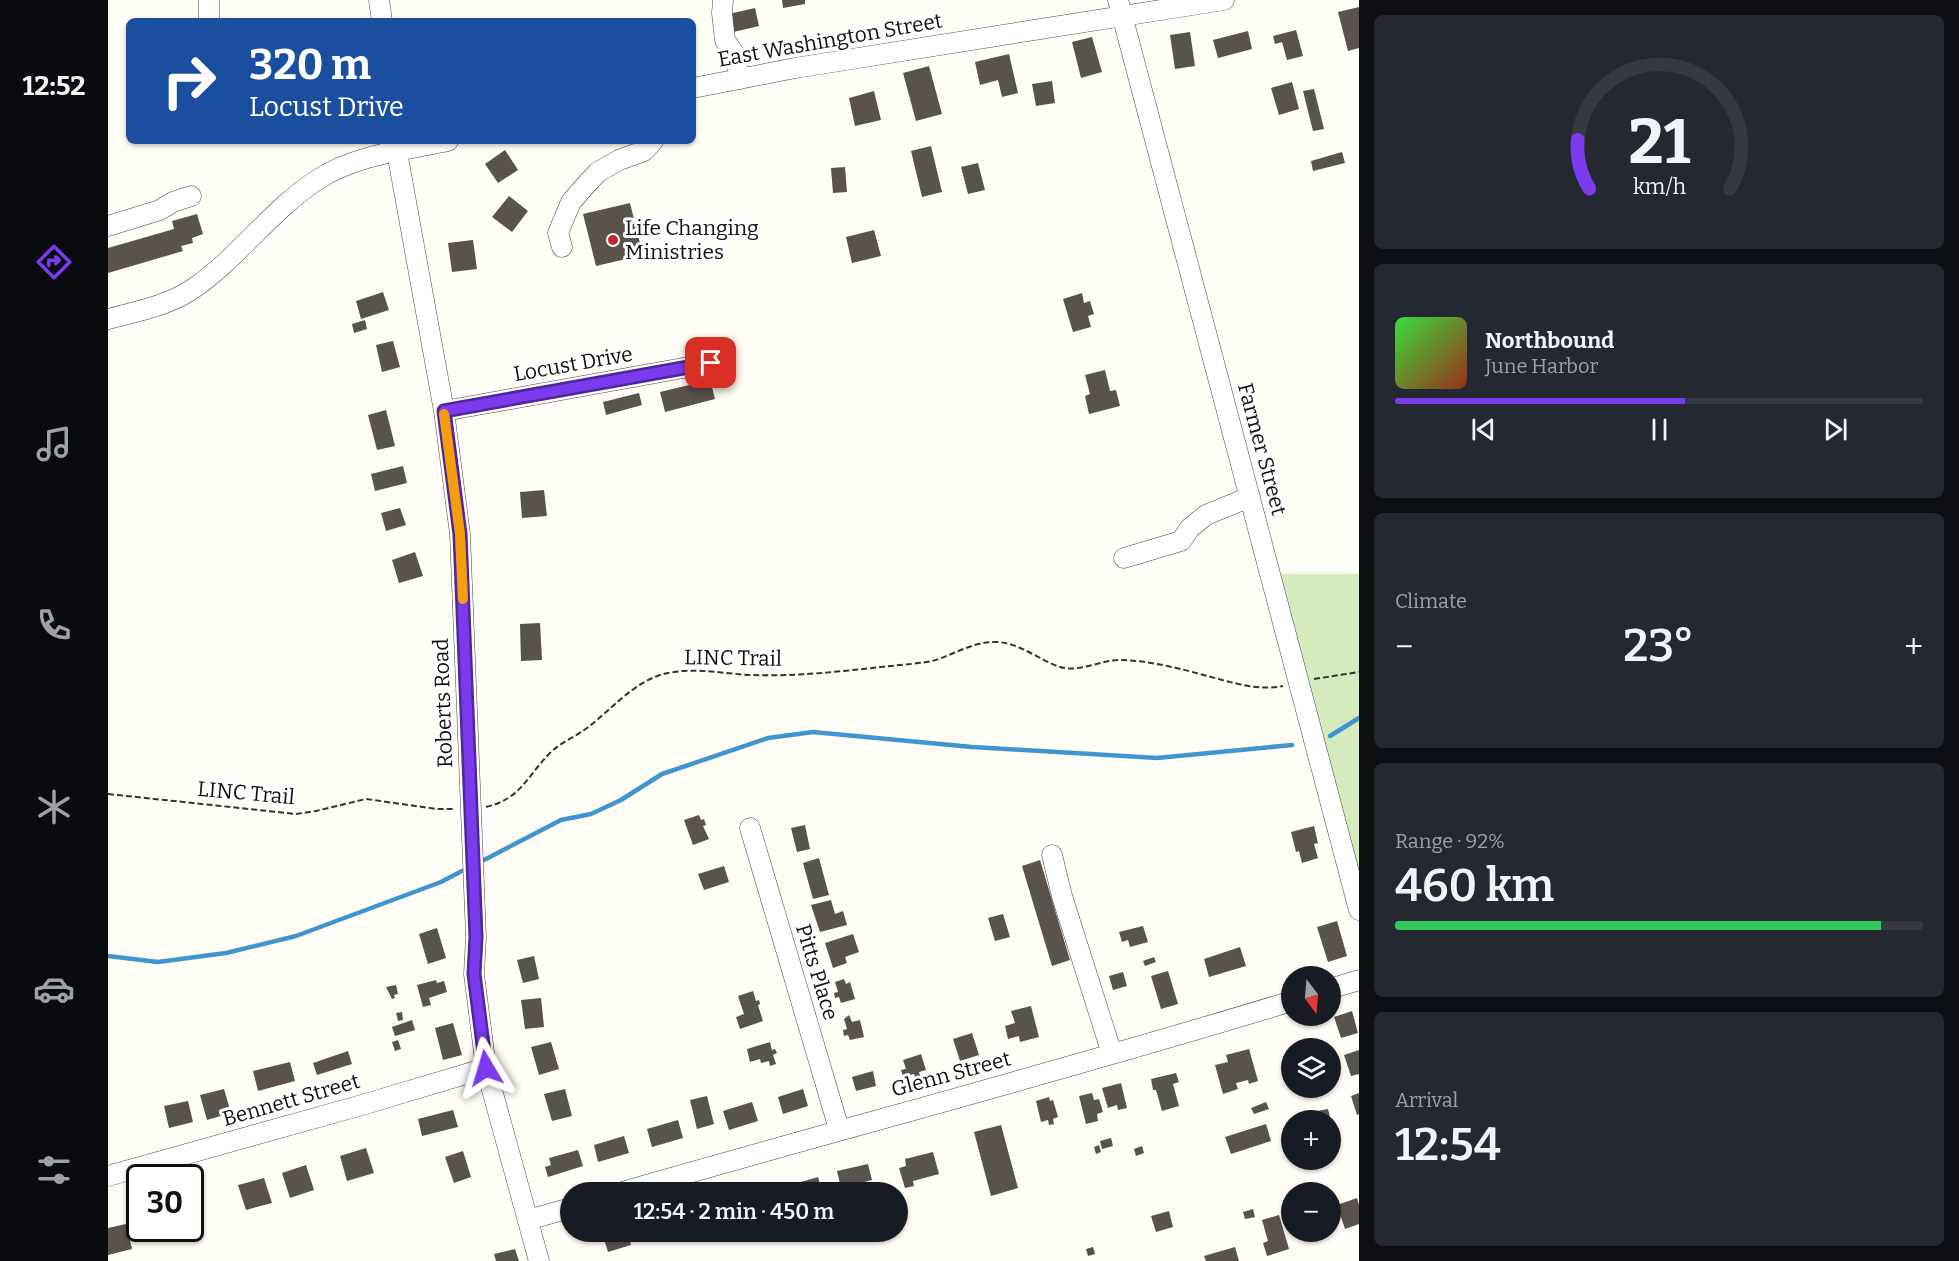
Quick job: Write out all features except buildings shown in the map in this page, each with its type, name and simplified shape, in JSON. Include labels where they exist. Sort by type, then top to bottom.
[{"type":"street","points":[[209,0],[209,18]]},
{"type":"street","points":[[379,0],[381,18]]},
{"type":"street","points":[[723,0],[725,40],[734,53],[740,79]]},
{"type":"street","name":"East Washington Street","points":[[696,87],[1121,8],[1224,0]]},
{"type":"street","name":"Farmer Street","points":[[1121,8],[1359,910]]},
{"type":"street","points":[[108,319],[165,304],[193,288],[225,263],[288,203],[318,179],[396,146],[417,144]]},
{"type":"street","points":[[562,247],[558,233],[571,202],[598,172],[619,160],[644,151],[650,144]]},
{"type":"street","name":"Roberts Road","points":[[396,146],[444,411],[460,534],[476,937],[474,974],[486,1068],[538,1261]]},
{"type":"street","points":[[108,225],[160,210],[173,202],[191,196]]},
{"type":"street","name":"Locust Drive","points":[[444,411],[711,363]]},
{"type":"street","points":[[1124,558],[1181,541],[1190,528],[1206,515],[1250,497]]},
{"type":"street","name":"Pitts Place","points":[[750,828],[839,1130]]},
{"type":"street","points":[[1052,855],[1062,896],[1112,1054]]},
{"type":"street","points":[[1341,986],[1359,980]]},
{"type":"street","name":"Glenn Street","points":[[657,1182],[1281,1004]]},
{"type":"street","name":"Bennett Street","points":[[108,1176],[486,1068]]},
{"type":"street","points":[[528,1220],[560,1211]]},
{"type":"path","name":"LINC Trail","points":[[108,794],[296,814],[366,799],[437,809],[471,809],[494,805],[507,801],[516,794],[550,753],[563,742],[586,729],[642,683],[656,676],[673,672],[764,675],[903,665],[933,661],[982,643],[999,642],[1018,647],[1059,667],[1072,669],[1121,660],[1152,663],[1253,686],[1277,688],[1317,678],[1359,672]]},
{"type":"green space","points":[[1264,574],[1359,574],[1359,913]]},
{"type":"waterway","points":[[1330,736],[1359,718]]},
{"type":"waterway","points":[[484,860],[561,820],[591,814],[621,800],[662,774],[768,738],[813,732],[972,747],[1157,758],[1292,745]]},
{"type":"waterway","points":[[108,956],[158,962],[226,953],[296,936],[441,882],[462,871]]},
{"type":"slow traffic","points":[[444,414],[460,534],[463,599]]},
{"type":"place","name":"Life Changing Ministries","points":[[613,240]]},
{"type":"route","points":[[486,1068],[474,974],[476,937],[460,534],[444,411],[711,363]]}]
